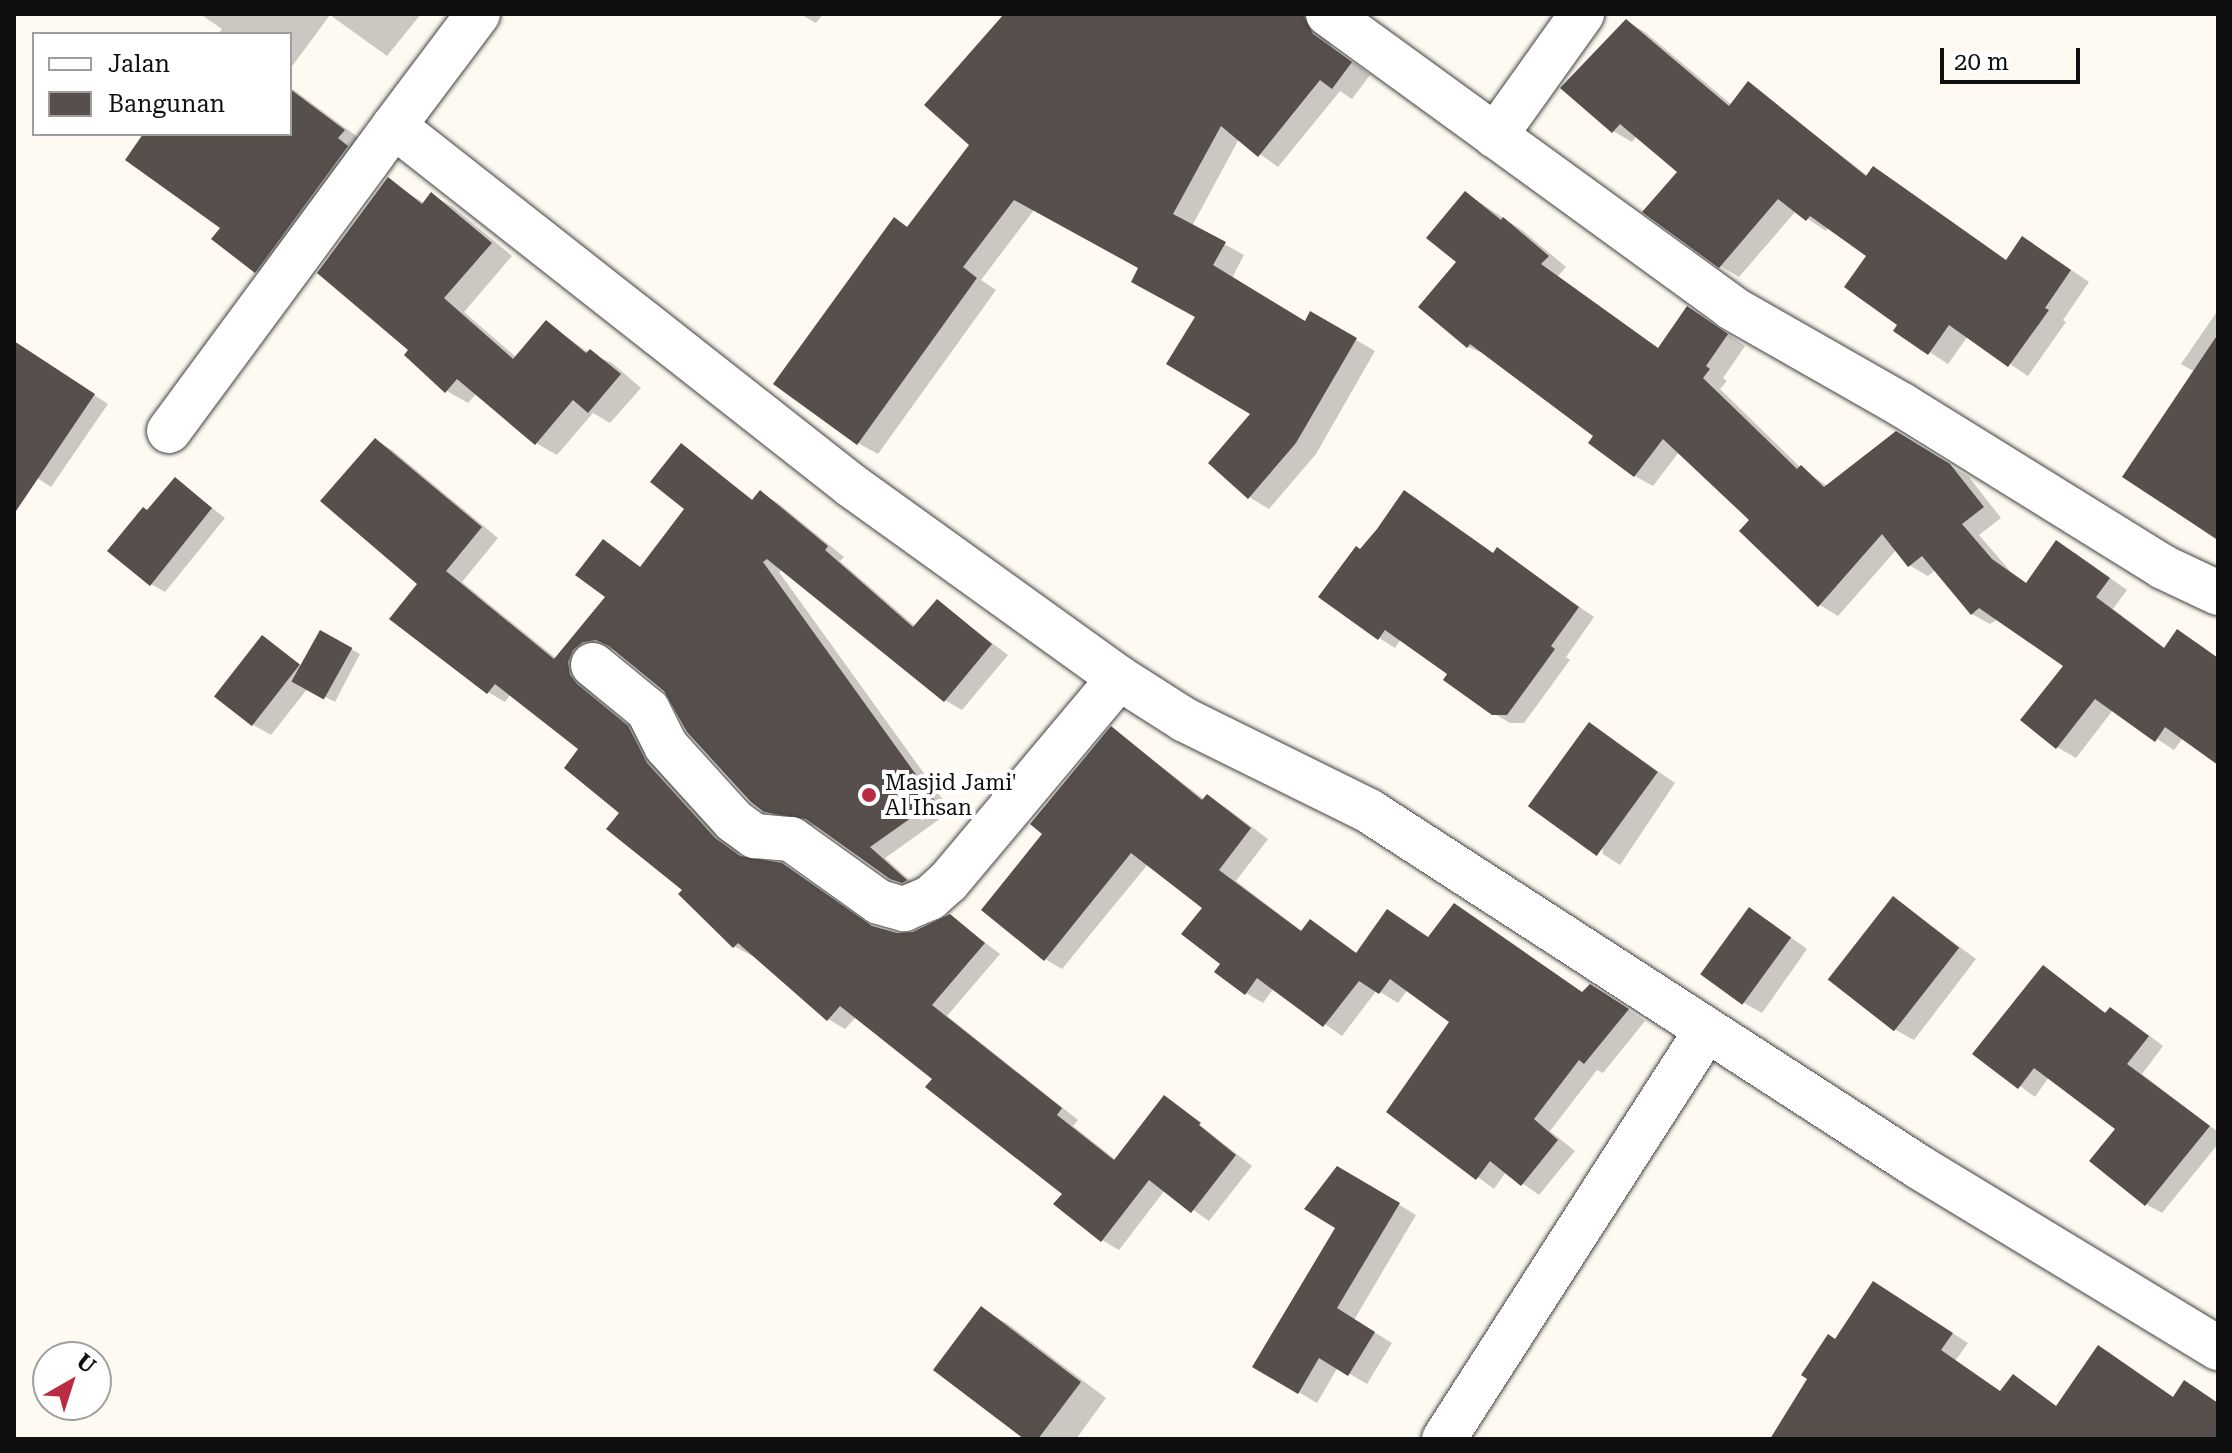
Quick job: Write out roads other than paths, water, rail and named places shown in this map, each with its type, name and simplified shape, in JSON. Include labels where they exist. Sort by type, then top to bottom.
[{"type":"street","points":[[169,431],[478,14]]},
{"type":"street","points":[[1328,14],[1732,308],[1902,405],[2163,567],[2218,593]]},
{"type":"street","points":[[1495,136],[1582,14]]},
{"type":"street","points":[[394,126],[852,486],[1119,678],[1185,720],[1369,811],[1919,1167],[2218,1348]]},
{"type":"street","points":[[593,665],[648,710],[666,746],[734,821],[755,836],[798,842],[879,902],[904,909],[930,898],[948,882],[1119,678]]},
{"type":"street","points":[[1444,1439],[1707,1030]]},
{"type":"place","name":"Masjid Jami' Al Ihsan","points":[[869,795]]}]
